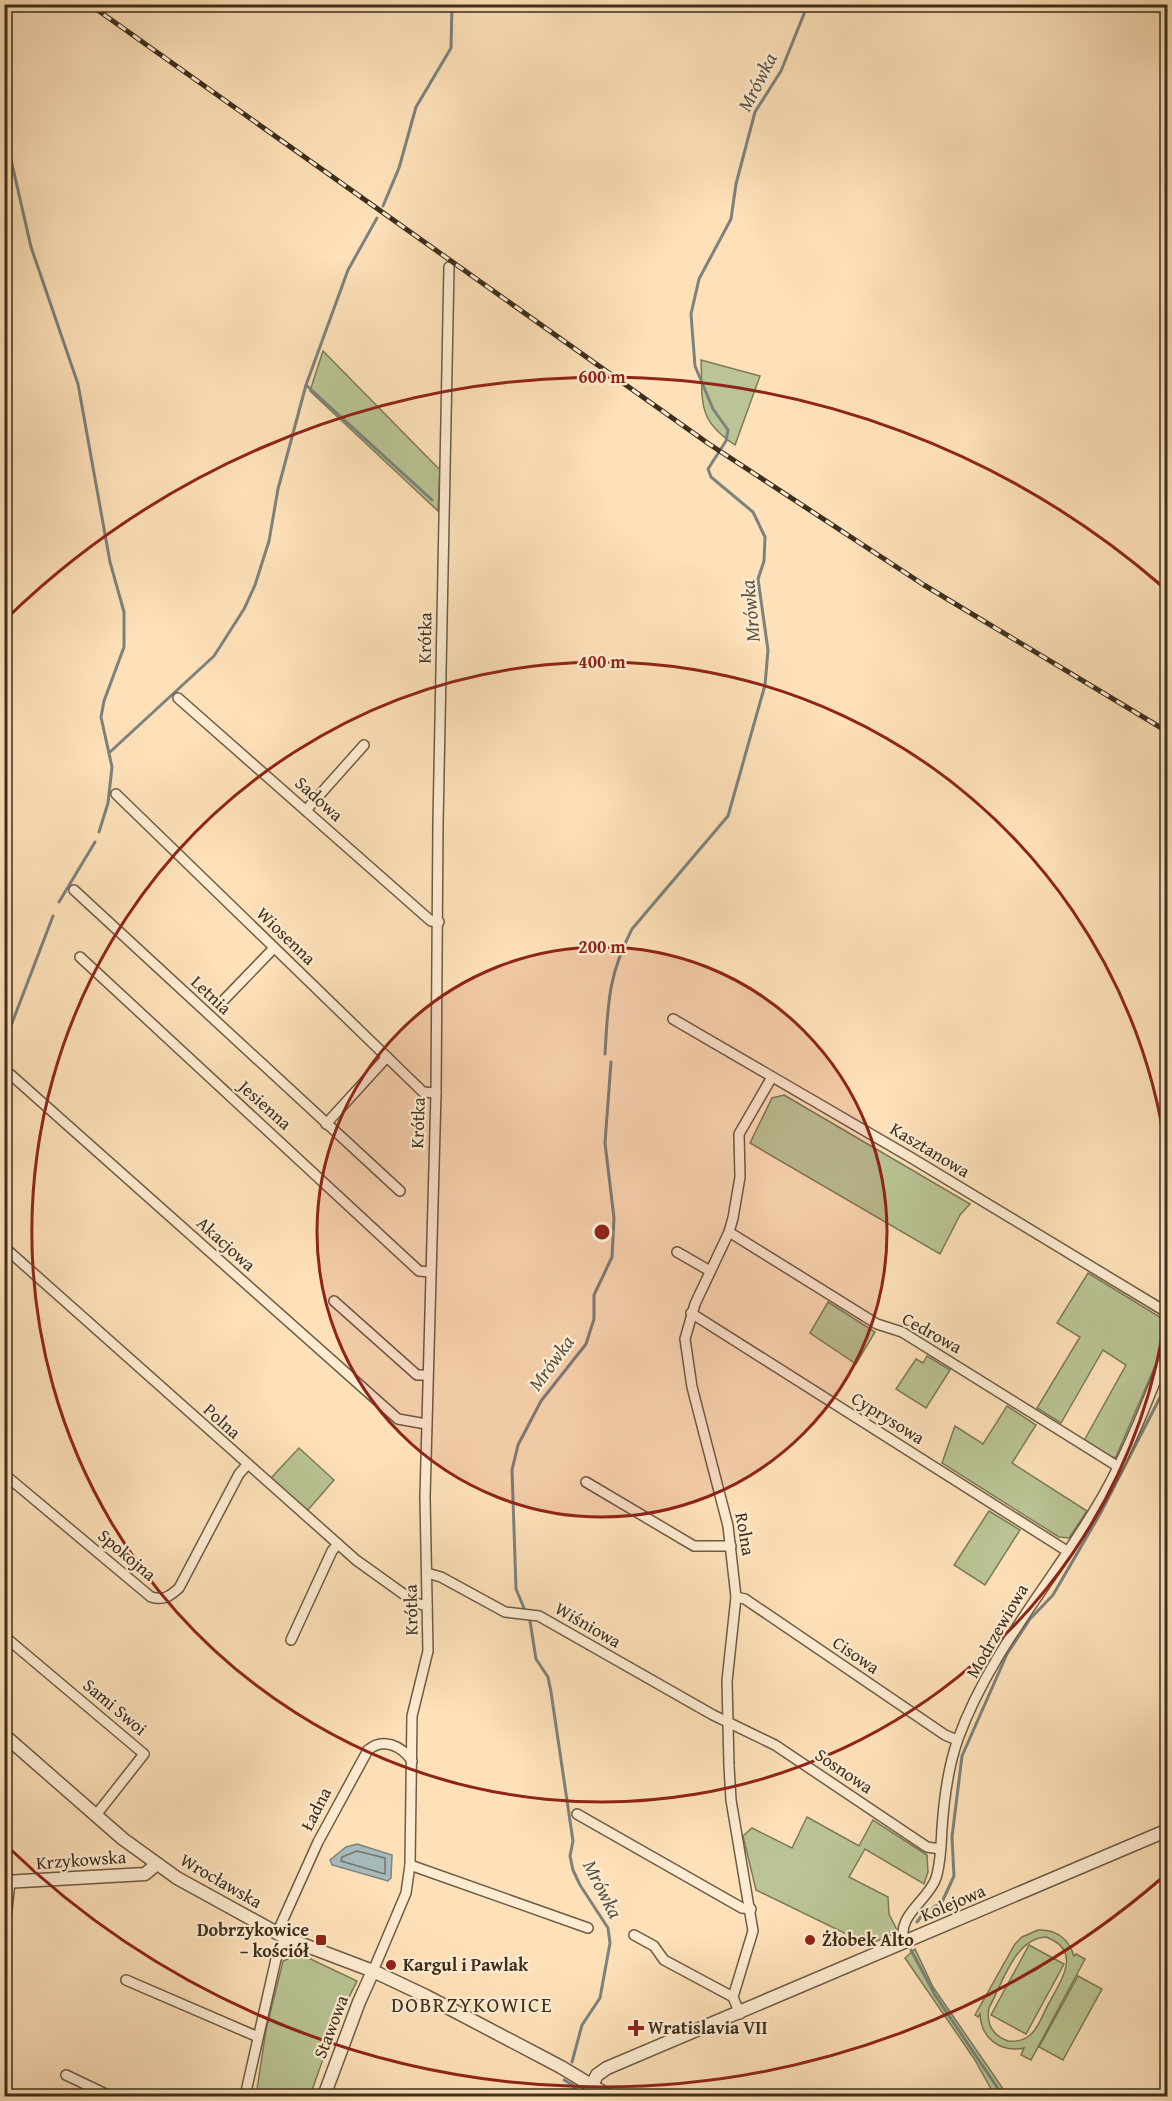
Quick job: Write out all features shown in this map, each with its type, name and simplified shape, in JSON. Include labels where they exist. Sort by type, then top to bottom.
[{"type":"street","name":"Krótka","points":[[374,1971],[404,1902],[410,1865],[412,1716],[427,1662],[426,1424],[436,1093],[449,267]]},
{"type":"street","name":"Sadowa","points":[[178,698],[307,809],[431,921],[439,922]]},
{"type":"street","points":[[307,809],[364,744]]},
{"type":"street","name":"Wiosenna","points":[[116,794],[423,1092],[436,1093]]},
{"type":"street","name":"Letnia","points":[[74,890],[400,1191]]},
{"type":"street","points":[[219,1005],[274,948]]},
{"type":"street","name":"Jesienna","points":[[80,957],[419,1270],[430,1272]]},
{"type":"street","name":"Kasztanowa","points":[[673,1019],[910,1157],[1167,1313]]},
{"type":"street","points":[[326,1124],[387,1058]]},
{"type":"street","name":"Akacjowa","points":[[10,1074],[398,1419],[426,1424]]},
{"type":"street","name":"Rolna","points":[[733,1997],[753,1937],[751,1909],[731,1800],[727,1681],[736,1597],[731,1546],[687,1364],[685,1339],[691,1313],[729,1232],[740,1177],[739,1134],[772,1077]]},
{"type":"street","name":"Cedrowa","points":[[729,1232],[877,1324],[902,1332],[1117,1466]]},
{"type":"street","name":"Polna","points":[[4,1247],[338,1544],[416,1603],[427,1606]]},
{"type":"street","points":[[677,1252],[710,1271]]},
{"type":"street","points":[[334,1301],[417,1375],[427,1375]]},
{"type":"street","name":"Cyprysowa","points":[[691,1313],[1066,1551]]},
{"type":"street","name":"Modrzewiowa","points":[[905,1943],[902,1936],[904,1923],[934,1884],[940,1849],[944,1800],[957,1740],[1003,1647],[1104,1494],[1167,1349]]},
{"type":"street","name":"Spokojna","points":[[4,1474],[151,1597],[159,1599],[170,1596],[179,1588],[239,1474],[247,1465]]},
{"type":"street","points":[[586,1482],[694,1546],[731,1546]]},
{"type":"street","points":[[291,1640],[332,1551],[338,1544]]},
{"type":"street","name":"Wiśniowa","points":[[427,1573],[441,1577],[505,1612],[539,1616],[728,1722]]},
{"type":"street","name":"Cisowa","points":[[736,1597],[745,1599],[945,1735],[957,1740]]},
{"type":"street","name":"Sami Swoi","points":[[4,1636],[144,1754],[96,1815]]},
{"type":"street","name":"Sosnowa","points":[[728,1722],[775,1745],[927,1847],[940,1849]]},
{"type":"street","name":"Wrocławska","points":[[4,1735],[96,1815],[157,1864],[281,1935],[374,1971],[437,2001],[590,2091],[609,2097]]},
{"type":"street","name":"Ładna","points":[[245,2097],[281,1935],[313,1851],[363,1756],[373,1746],[393,1745],[412,1737]]},
{"type":"street","points":[[393,1745],[404,1751],[412,1761]]},
{"type":"street","points":[[577,1814],[742,1908],[751,1909]]},
{"type":"street","name":"Kolejowa","points":[[590,2091],[597,2075],[607,2068],[740,2014],[1167,1830]]},
{"type":"street","name":"Krzykowska","points":[[7,1882],[145,1874],[157,1864]]},
{"type":"street","points":[[410,1865],[588,1928]]},
{"type":"street","points":[[4,1936],[7,1882]]},
{"type":"street","points":[[634,1935],[654,1946],[664,1960],[733,1997],[740,2014]]},
{"type":"street","name":"Stawowa","points":[[324,2097],[359,2002],[374,1971]]},
{"type":"street","points":[[126,1980],[258,2037]]},
{"type":"street","points":[[66,2075],[110,2097]]},
{"type":"green space","points":[[323,351],[440,470],[438,511],[310,391]]},
{"type":"green space","points":[[701,360],[760,376],[735,445],[714,427],[704,409]]},
{"type":"green space","points":[[784,1095],[970,1204],[960,1215],[940,1254],[750,1143],[772,1098]]},
{"type":"green space","points":[[1088,1273],[1163,1319],[1167,1338],[1116,1457],[1110,1458],[1084,1443],[1126,1365],[1103,1350],[1061,1423],[1037,1408],[1080,1337],[1057,1323]]},
{"type":"green space","points":[[828,1302],[875,1332],[856,1364],[810,1333]]},
{"type":"green space","points":[[927,1356],[950,1370],[926,1408],[896,1389],[916,1359],[923,1363]]},
{"type":"green space","points":[[1007,1406],[1036,1425],[1012,1463],[1087,1511],[1069,1538],[1059,1537],[942,1463],[955,1426],[983,1444]]},
{"type":"green space","points":[[299,1448],[334,1480],[307,1511],[271,1478]]},
{"type":"green space","points":[[989,1511],[1020,1530],[985,1585],[954,1565]]},
{"type":"green space","points":[[807,1817],[859,1846],[873,1820],[927,1855],[928,1872],[924,1884],[865,1849],[849,1877],[888,1897],[889,1914],[898,1932],[865,1946],[863,1942],[756,1890],[743,1836],[752,1828],[792,1848]]},
{"type":"green space","points":[[1038,1930],[1051,1931],[1065,1940],[1074,1956],[1076,1954],[1085,1959],[1031,2060],[1021,2055],[1024,2048],[1007,2048],[993,2042],[984,2030],[980,2014],[978,2017],[975,2015],[1015,1944],[1022,1937]],"holes":[[[1046,1937],[1064,1950],[1066,1967],[1038,2024],[1033,2032],[1022,2040],[1002,2039],[991,2028],[988,2014],[1011,1964],[1026,1945],[1035,1939]]]},
{"type":"green space","points":[[1029,1945],[1064,1964],[1026,2034],[991,2015]]},
{"type":"green space","points":[[915,1949],[933,1987],[1008,2096],[995,2096],[975,2060],[905,1958]]},
{"type":"green space","points":[[300,1954],[357,1981],[319,2057],[323,2059],[310,2096],[256,2096],[266,2030],[283,1961]]},
{"type":"green space","points":[[1078,1976],[1102,1989],[1063,2060],[1039,2047]]},
{"type":"water","points":[[357,1844],[392,1855],[391,1878],[388,1881],[332,1865],[330,1860],[346,1847]]},
{"type":"waterway","points":[[383,206],[399,168],[416,107],[451,48],[452,4]]},
{"type":"waterway","name":"Mrówka","points":[[605,1054],[611,990],[624,946],[632,929],[728,816],[765,685],[768,650],[758,579],[764,561],[765,537],[753,512],[711,477],[708,469],[726,441],[728,430],[713,409],[695,366],[691,314],[699,279],[731,219],[736,184],[755,112],[781,71],[808,4]]},
{"type":"waterway","points":[[4,129],[31,247],[78,384],[110,562],[124,612],[124,647],[104,701],[101,717],[112,767],[108,803],[99,832]]},
{"type":"waterway","points":[[110,752],[214,656],[244,609],[255,585],[269,541],[278,489],[306,385],[348,270],[377,218]]},
{"type":"waterway","points":[[306,385],[432,500]]},
{"type":"waterway","points":[[59,902],[95,842]]},
{"type":"waterway","points":[[4,1044],[53,916]]},
{"type":"waterway","name":"Mrówka","points":[[524,1608],[516,1589],[512,1470],[518,1445],[541,1401],[586,1344],[594,1319],[594,1295],[612,1257],[614,1218],[605,1143],[611,1062]]},
{"type":"waterway","points":[[917,1922],[923,1914],[942,1902],[954,1876],[952,1837],[962,1756],[1007,1654],[1030,1619],[1053,1595],[1100,1514],[1168,1382]]},
{"type":"waterway","name":"Mrówka","points":[[530,1621],[536,1659],[548,1677],[551,1692],[573,1841],[570,1856],[573,1870],[608,1928],[610,1943],[600,1998],[582,2025],[572,2062]]},
{"type":"waterway","points":[[911,1950],[935,1995],[1003,2096]]},
{"type":"waterway","name":"Mrówka","points":[[564,2080],[573,2085],[579,2096]]},
{"type":"railway","points":[[89,4],[709,444],[924,585],[1168,732]]},
{"type":"place","name":"Dobrzykowice – kościół","points":[[321,1940]]},
{"type":"place","name":"Żłobek Alto","points":[[810,1940]]},
{"type":"place","name":"Kargul i Pawlak","points":[[391,1965]]},
{"type":"place","name":"Wratislavia VII","points":[[636,2028]]},
{"type":"district","name":"DOBRZYKOWICE","points":[[472,2005]]}]
